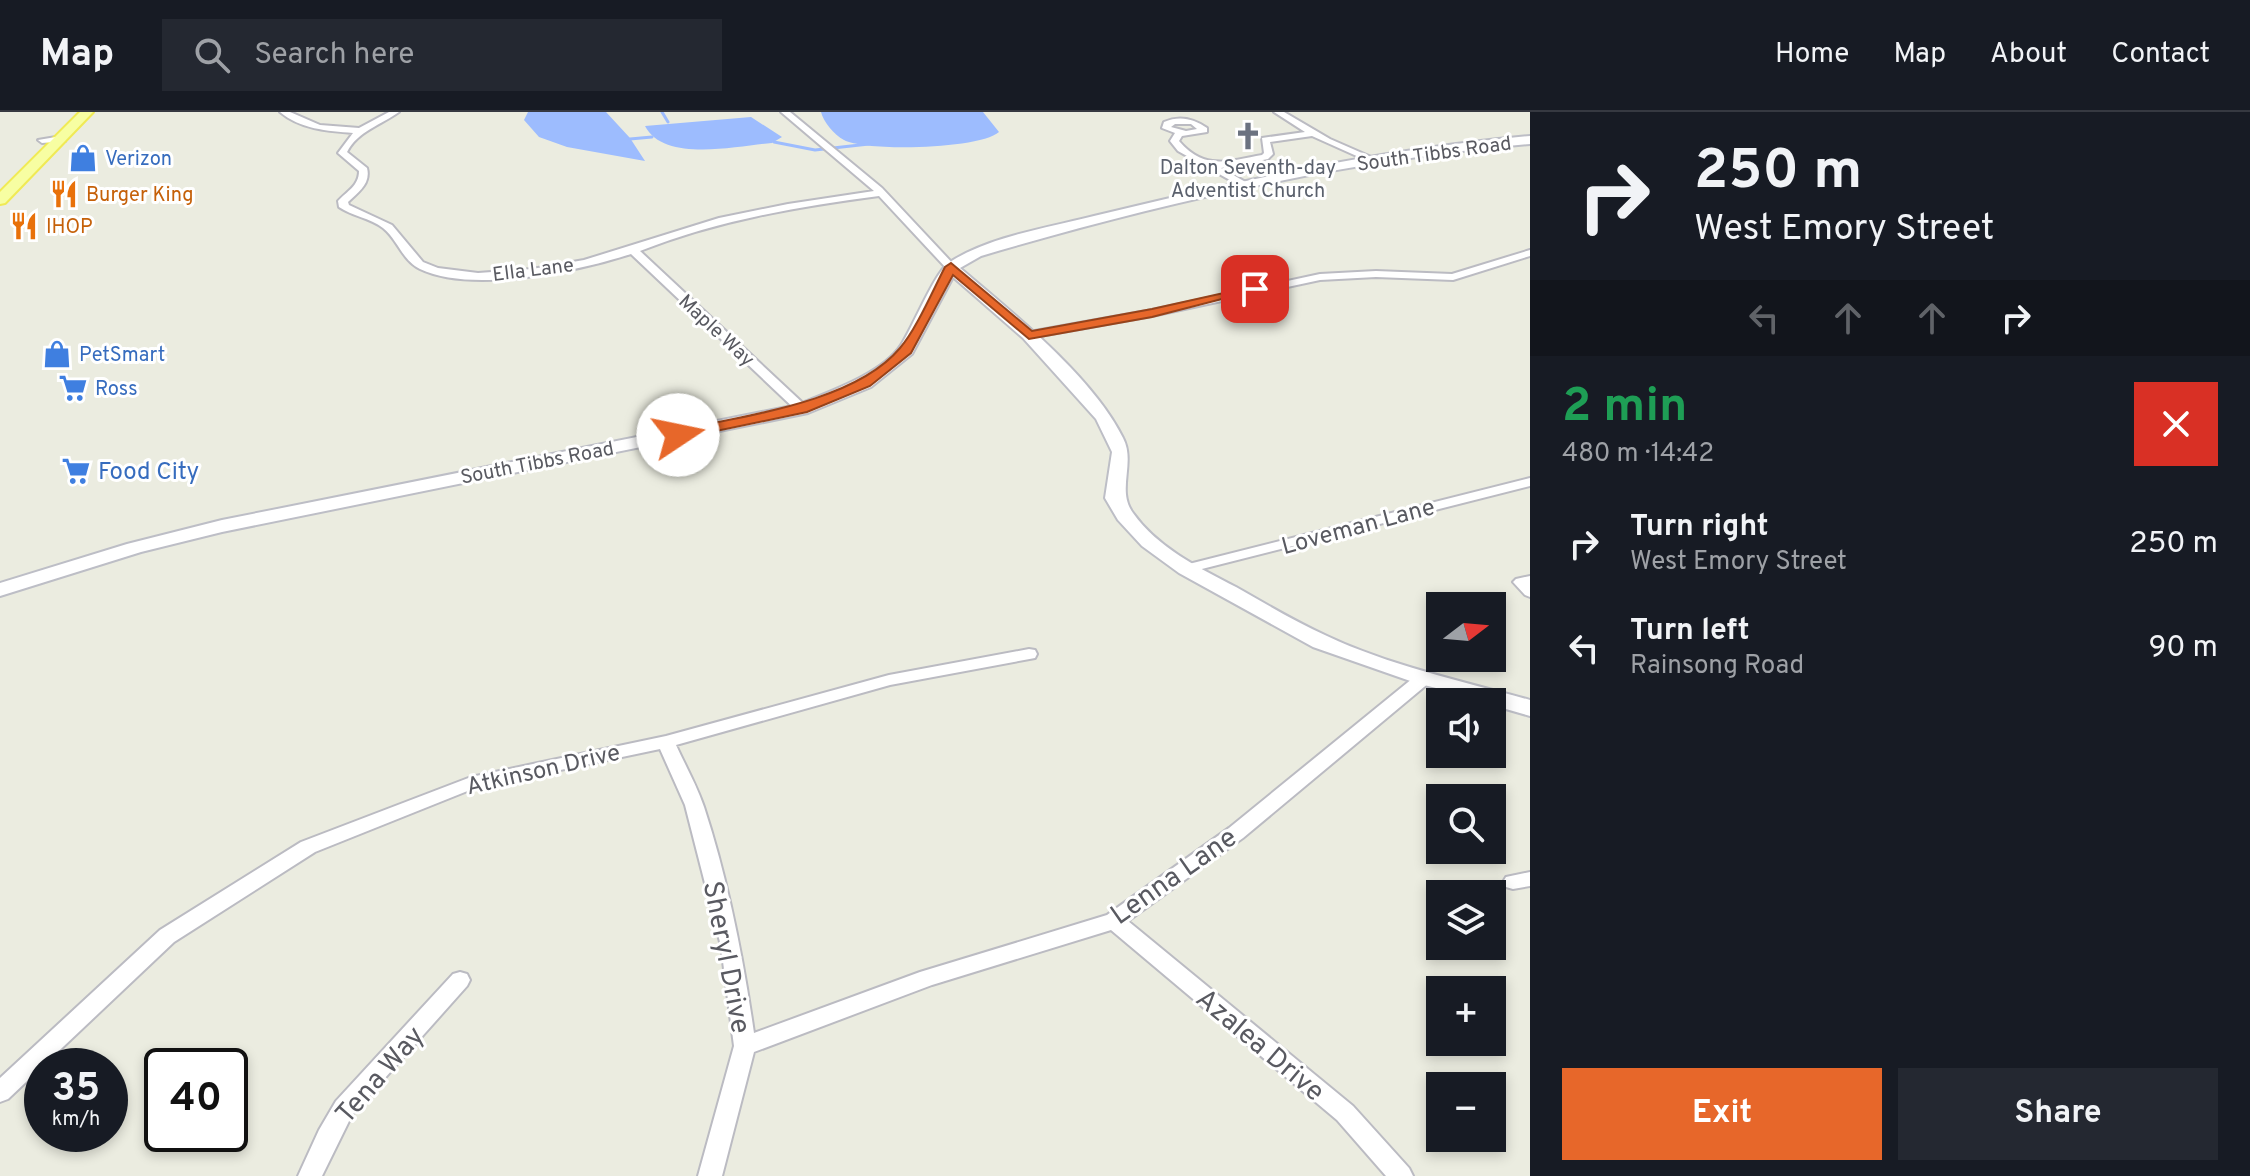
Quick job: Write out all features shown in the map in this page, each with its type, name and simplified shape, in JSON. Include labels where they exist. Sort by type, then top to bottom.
[{"type":"main road","points":[[0,181],[69,112]]},
{"type":"main road","points":[[0,200],[87,112]]},
{"type":"street","points":[[284,112],[296,121],[326,129],[359,131],[395,112]]},
{"type":"street","points":[[785,112],[881,193],[951,267],[1029,335],[1104,417],[1121,452],[1115,498],[1125,516],[1149,542],[1186,569],[1321,642],[1424,678],[1530,708]]},
{"type":"street","points":[[1278,112],[1313,133],[1373,160]]},
{"type":"street","points":[[1186,121],[1198,124],[1204,130],[1180,133],[1169,130],[1167,124],[1186,121],[1198,115]]},
{"type":"street","name":"Ella Lane","points":[[359,131],[342,153],[364,170],[365,176],[360,187],[343,201],[344,207],[382,223],[393,232],[412,260],[433,271],[457,275],[515,273],[591,261],[741,215],[881,193]]},
{"type":"street","points":[[1180,133],[1174,141],[1211,167],[1246,186]]},
{"type":"street","points":[[1211,167],[1265,157],[1269,154],[1265,140],[1313,133]]},
{"type":"street","points":[[42,140],[62,139]]},
{"type":"street","name":"South Tibbs Road","points":[[0,590],[134,548],[222,526],[802,409],[865,383],[906,351],[951,267],[976,253],[1030,236],[1373,160],[1457,146],[1530,140]]},
{"type":"street","name":"Maple Way","points":[[633,250],[802,409]]},
{"type":"street","points":[[1029,335],[1152,313],[1320,277],[1376,274],[1453,277],[1530,253]]},
{"type":"street","name":"Loveman Lane","points":[[1186,569],[1530,482]]},
{"type":"street","points":[[1530,581],[1521,582],[1530,592]]},
{"type":"street","name":"Atkinson Drive","points":[[0,1092],[167,936],[308,847],[471,783],[666,742],[889,680],[1029,654]]},
{"type":"street","name":"Lenna Lane","points":[[745,1046],[927,978],[1114,921],[1236,833],[1424,678]]},
{"type":"street","name":"Sheryl Drive","points":[[666,742],[694,805],[731,946],[745,1046],[710,1176]]},
{"type":"street","name":"Azalea Drive","points":[[1114,921],[1345,1113],[1401,1176]]},
{"type":"street","name":"Tena Way","points":[[310,1176],[344,1108],[460,980]]},
{"type":"water","points":[[528,112],[606,112],[630,138],[645,161],[567,147],[539,137],[524,120]]},
{"type":"water","points":[[821,112],[983,112],[999,132],[988,138],[948,145],[898,147],[856,144],[840,138]]},
{"type":"water","points":[[751,117],[782,137],[772,143],[702,150],[668,145],[654,137],[645,126]]},
{"type":"waterway","points":[[662,112],[668,122]]},
{"type":"waterway","points":[[630,139],[652,137]]},
{"type":"waterway","points":[[774,142],[815,150],[869,144]]},
{"type":"place","name":"Dalton Seventh-day Adventist Church","points":[[1248,136]]},
{"type":"place","name":"Verizon","points":[[83,158]]},
{"type":"place","name":"Burger King","points":[[64,194]]},
{"type":"place","name":"IHOP","points":[[24,226]]},
{"type":"place","name":"PetSmart","points":[[57,354]]},
{"type":"place","name":"Ross","points":[[73,388]]},
{"type":"place","name":"Food City","points":[[76,471]]},
{"type":"route","points":[[678,435],[802,409],[865,383],[906,351],[951,267],[1029,335],[1152,313],[1255,289]]}]
